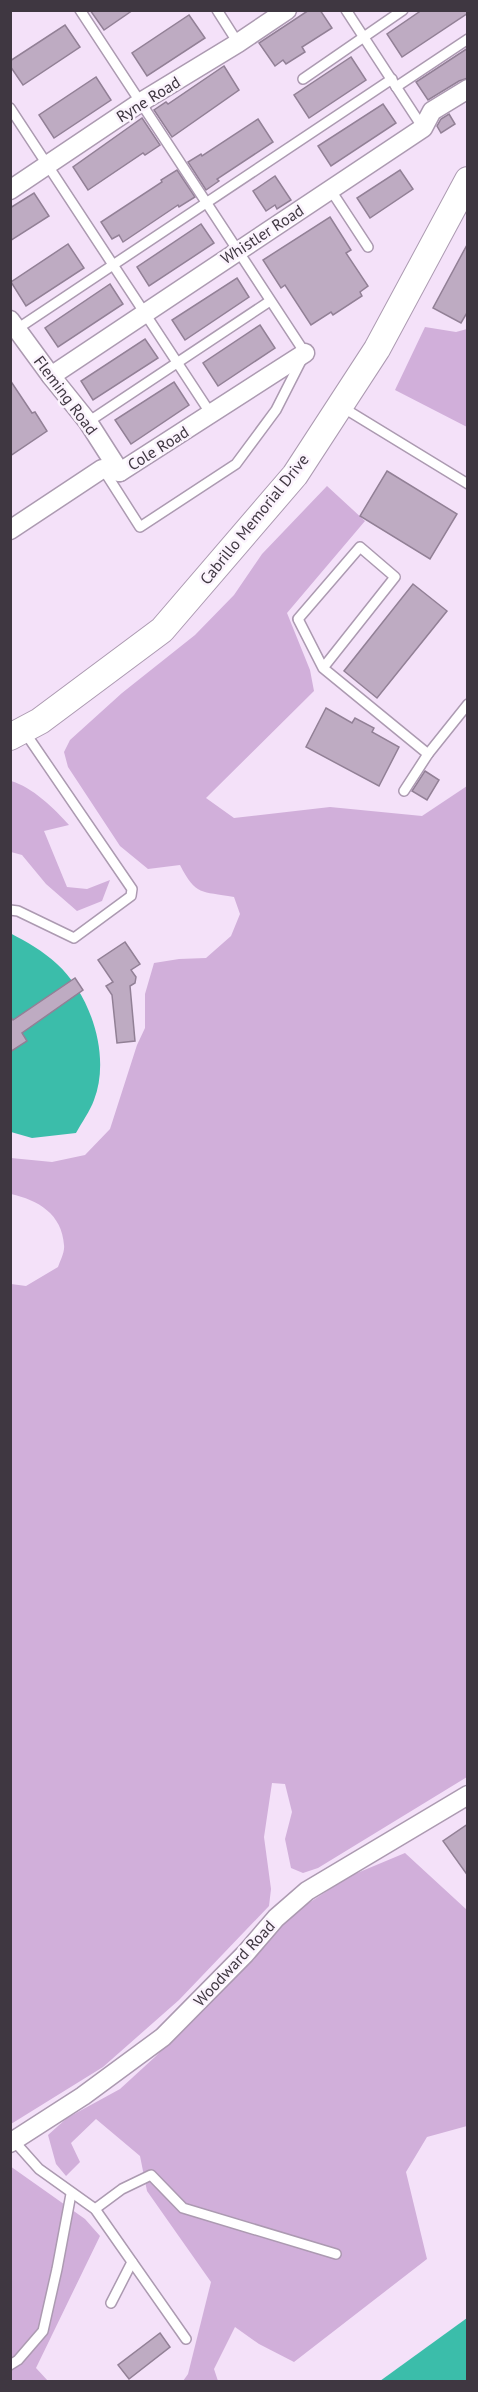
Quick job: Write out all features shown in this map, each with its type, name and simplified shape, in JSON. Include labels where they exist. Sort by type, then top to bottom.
[{"type":"main road","name":"Cabrillo Memorial Drive","points":[[17,734],[40,721],[162,630],[295,475],[377,350],[456,212],[468,180]]},
{"type":"street","name":"Ryne Road","points":[[10,190],[141,102],[287,10]]},
{"type":"street","name":"Whistler Road","points":[[51,376],[423,128],[432,111],[468,88]]},
{"type":"street","name":"Fleming Road","points":[[14,324],[51,376],[88,422],[111,471]]},
{"type":"street","name":"Cole Road","points":[[10,530],[212,414],[305,353]]},
{"type":"street","name":"Woodward Road","points":[[12,2142],[84,2096],[163,2037],[245,1954],[276,1918],[307,1892],[468,1795]]},
{"type":"lane","points":[[80,10],[305,353],[276,410],[236,464],[140,527],[111,471]]},
{"type":"lane","points":[[217,10],[238,43]]},
{"type":"lane","points":[[346,10],[423,128]]},
{"type":"lane","points":[[303,79],[403,10]]},
{"type":"lane","points":[[14,324],[114,264],[206,202],[468,39]]},
{"type":"lane","points":[[10,108],[212,414]]},
{"type":"lane","points":[[330,189],[368,247]]},
{"type":"lane","points":[[88,422],[270,301]]},
{"type":"lane","points":[[340,405],[468,484]]},
{"type":"lane","points":[[323,668],[395,577],[360,547],[298,619],[323,668],[428,754]]},
{"type":"lane","points":[[404,792],[428,754],[468,704]]},
{"type":"lane","points":[[10,910],[18,911],[74,938],[131,896],[132,889],[17,734]]},
{"type":"lane","points":[[12,2142],[39,2169],[95,2209],[186,2338]]},
{"type":"lane","points":[[95,2209],[122,2189],[151,2175],[183,2208],[336,2254]]},
{"type":"lane","points":[[10,2365],[18,2360],[43,2331],[71,2194]]},
{"type":"lane","points":[[111,2303],[132,2262]]},
{"type":"shaded area","points":[[425,327],[456,332],[467,329],[467,427],[395,390]]},
{"type":"shaded area","points":[[327,486],[365,521],[287,613],[310,670],[314,691],[206,798],[234,818],[330,807],[422,816],[467,786],[467,1777],[318,1868],[303,1873],[291,1868],[285,1839],[292,1812],[285,1784],[272,1783],[264,1837],[271,1889],[269,1906],[179,2000],[103,2067],[11,2124],[11,1284],[26,1286],[58,1267],[64,1248],[59,1225],[47,1210],[30,1200],[11,1194],[11,1158],[52,1162],[85,1155],[110,1129],[137,1045],[145,1028],[145,994],[154,963],[206,958],[231,936],[240,914],[234,897],[207,892],[195,887],[180,865],[148,869],[120,846],[68,767],[64,752],[70,740],[122,693],[195,635],[234,595],[262,554]]},
{"type":"shaded area","points":[[11,781],[35,793],[69,825],[44,831],[67,887],[87,889],[110,880],[102,901],[77,911],[46,884],[22,855],[11,852]]},
{"type":"shaded area","points":[[10,933],[46,955],[69,977],[80,992],[95,1027],[99,1046],[99,1083],[92,1104],[76,1133],[32,1138],[11,1132]]},
{"type":"shaded area","points":[[405,1853],[467,1910],[467,2126],[427,2137],[406,2172],[427,2259],[294,2362],[259,2344],[235,2327],[214,2369],[218,2381],[183,2381],[188,2374],[211,2282],[147,2191],[140,2156],[96,2119],[71,2143],[80,2162],[66,2176],[56,2164],[48,2135],[67,2118],[120,2089],[156,2056],[298,1910],[350,1876]]},
{"type":"shaded area","points":[[10,2166],[85,2219],[100,2236],[36,2368],[48,2381],[11,2381]]},
{"type":"shaded area","points":[[467,2318],[467,2381],[380,2381]]},
{"type":"building","points":[[90,10],[133,10],[104,30]]},
{"type":"building","points":[[309,10],[320,10],[332,28],[302,47],[305,52],[286,64],[283,60],[275,66],[259,43]]},
{"type":"building","points":[[422,10],[468,10],[468,13],[402,57],[387,34]]},
{"type":"building","points":[[189,15],[205,38],[147,76],[132,53]]},
{"type":"building","points":[[65,25],[80,47],[23,85],[10,66],[10,61]]},
{"type":"building","points":[[468,48],[468,78],[428,100],[416,82]]},
{"type":"building","points":[[351,57],[366,80],[309,118],[294,95]]},
{"type":"building","points":[[224,66],[239,90],[172,137],[154,110],[166,102],[168,104]]},
{"type":"building","points":[[96,77],[111,100],[54,138],[39,115]]},
{"type":"building","points":[[383,104],[396,123],[331,166],[318,146]]},
{"type":"building","points":[[449,114],[455,124],[441,133],[437,126],[441,119]]},
{"type":"building","points":[[142,118],[160,145],[145,155],[143,153],[88,190],[73,167]]},
{"type":"building","points":[[258,119],[273,142],[217,179],[219,181],[206,190],[188,162],[201,154],[202,156]]},
{"type":"building","points":[[177,170],[195,197],[179,207],[178,205],[123,242],[119,235],[112,239],[101,222]]},
{"type":"building","points":[[400,170],[413,189],[370,218],[357,198]]},
{"type":"building","points":[[275,176],[291,200],[277,209],[275,205],[266,211],[253,191]]},
{"type":"building","points":[[34,193],[49,216],[10,241],[10,208]]},
{"type":"building","points":[[330,217],[351,250],[346,253],[368,286],[360,292],[362,296],[333,315],[331,312],[311,325],[285,285],[281,288],[263,260]]},
{"type":"building","points":[[201,224],[214,243],[149,286],[137,267]]},
{"type":"building","points":[[468,243],[468,311],[461,323],[433,308]]},
{"type":"building","points":[[68,244],[84,268],[26,306],[11,282]]},
{"type":"building","points":[[237,278],[249,297],[185,340],[172,320]]},
{"type":"building","points":[[110,284],[123,304],[58,347],[45,328]]},
{"type":"building","points":[[260,325],[275,348],[218,386],[203,363]]},
{"type":"building","points":[[145,339],[158,358],[93,400],[81,381]]},
{"type":"building","points":[[10,380],[47,431],[10,456]]},
{"type":"building","points":[[174,382],[189,405],[131,444],[115,420]]},
{"type":"building","points":[[387,471],[457,514],[430,559],[360,516]]},
{"type":"building","points":[[413,584],[447,611],[377,698],[344,671]]},
{"type":"building","points":[[326,708],[352,723],[355,718],[374,728],[372,732],[399,747],[379,786],[306,747]]},
{"type":"building","points":[[425,771],[439,780],[427,800],[412,791]]},
{"type":"building","points":[[125,942],[140,964],[131,970],[136,977],[135,983],[130,986],[135,1041],[117,1043],[112,995],[106,986],[113,982],[98,960]]},
{"type":"building","points":[[75,978],[83,990],[22,1033],[27,1041],[10,1052],[10,1016],[13,1020]]},
{"type":"building","points":[[468,1824],[468,1876],[443,1841]]},
{"type":"building","points":[[160,2333],[170,2347],[129,2379],[118,2365]]}]
